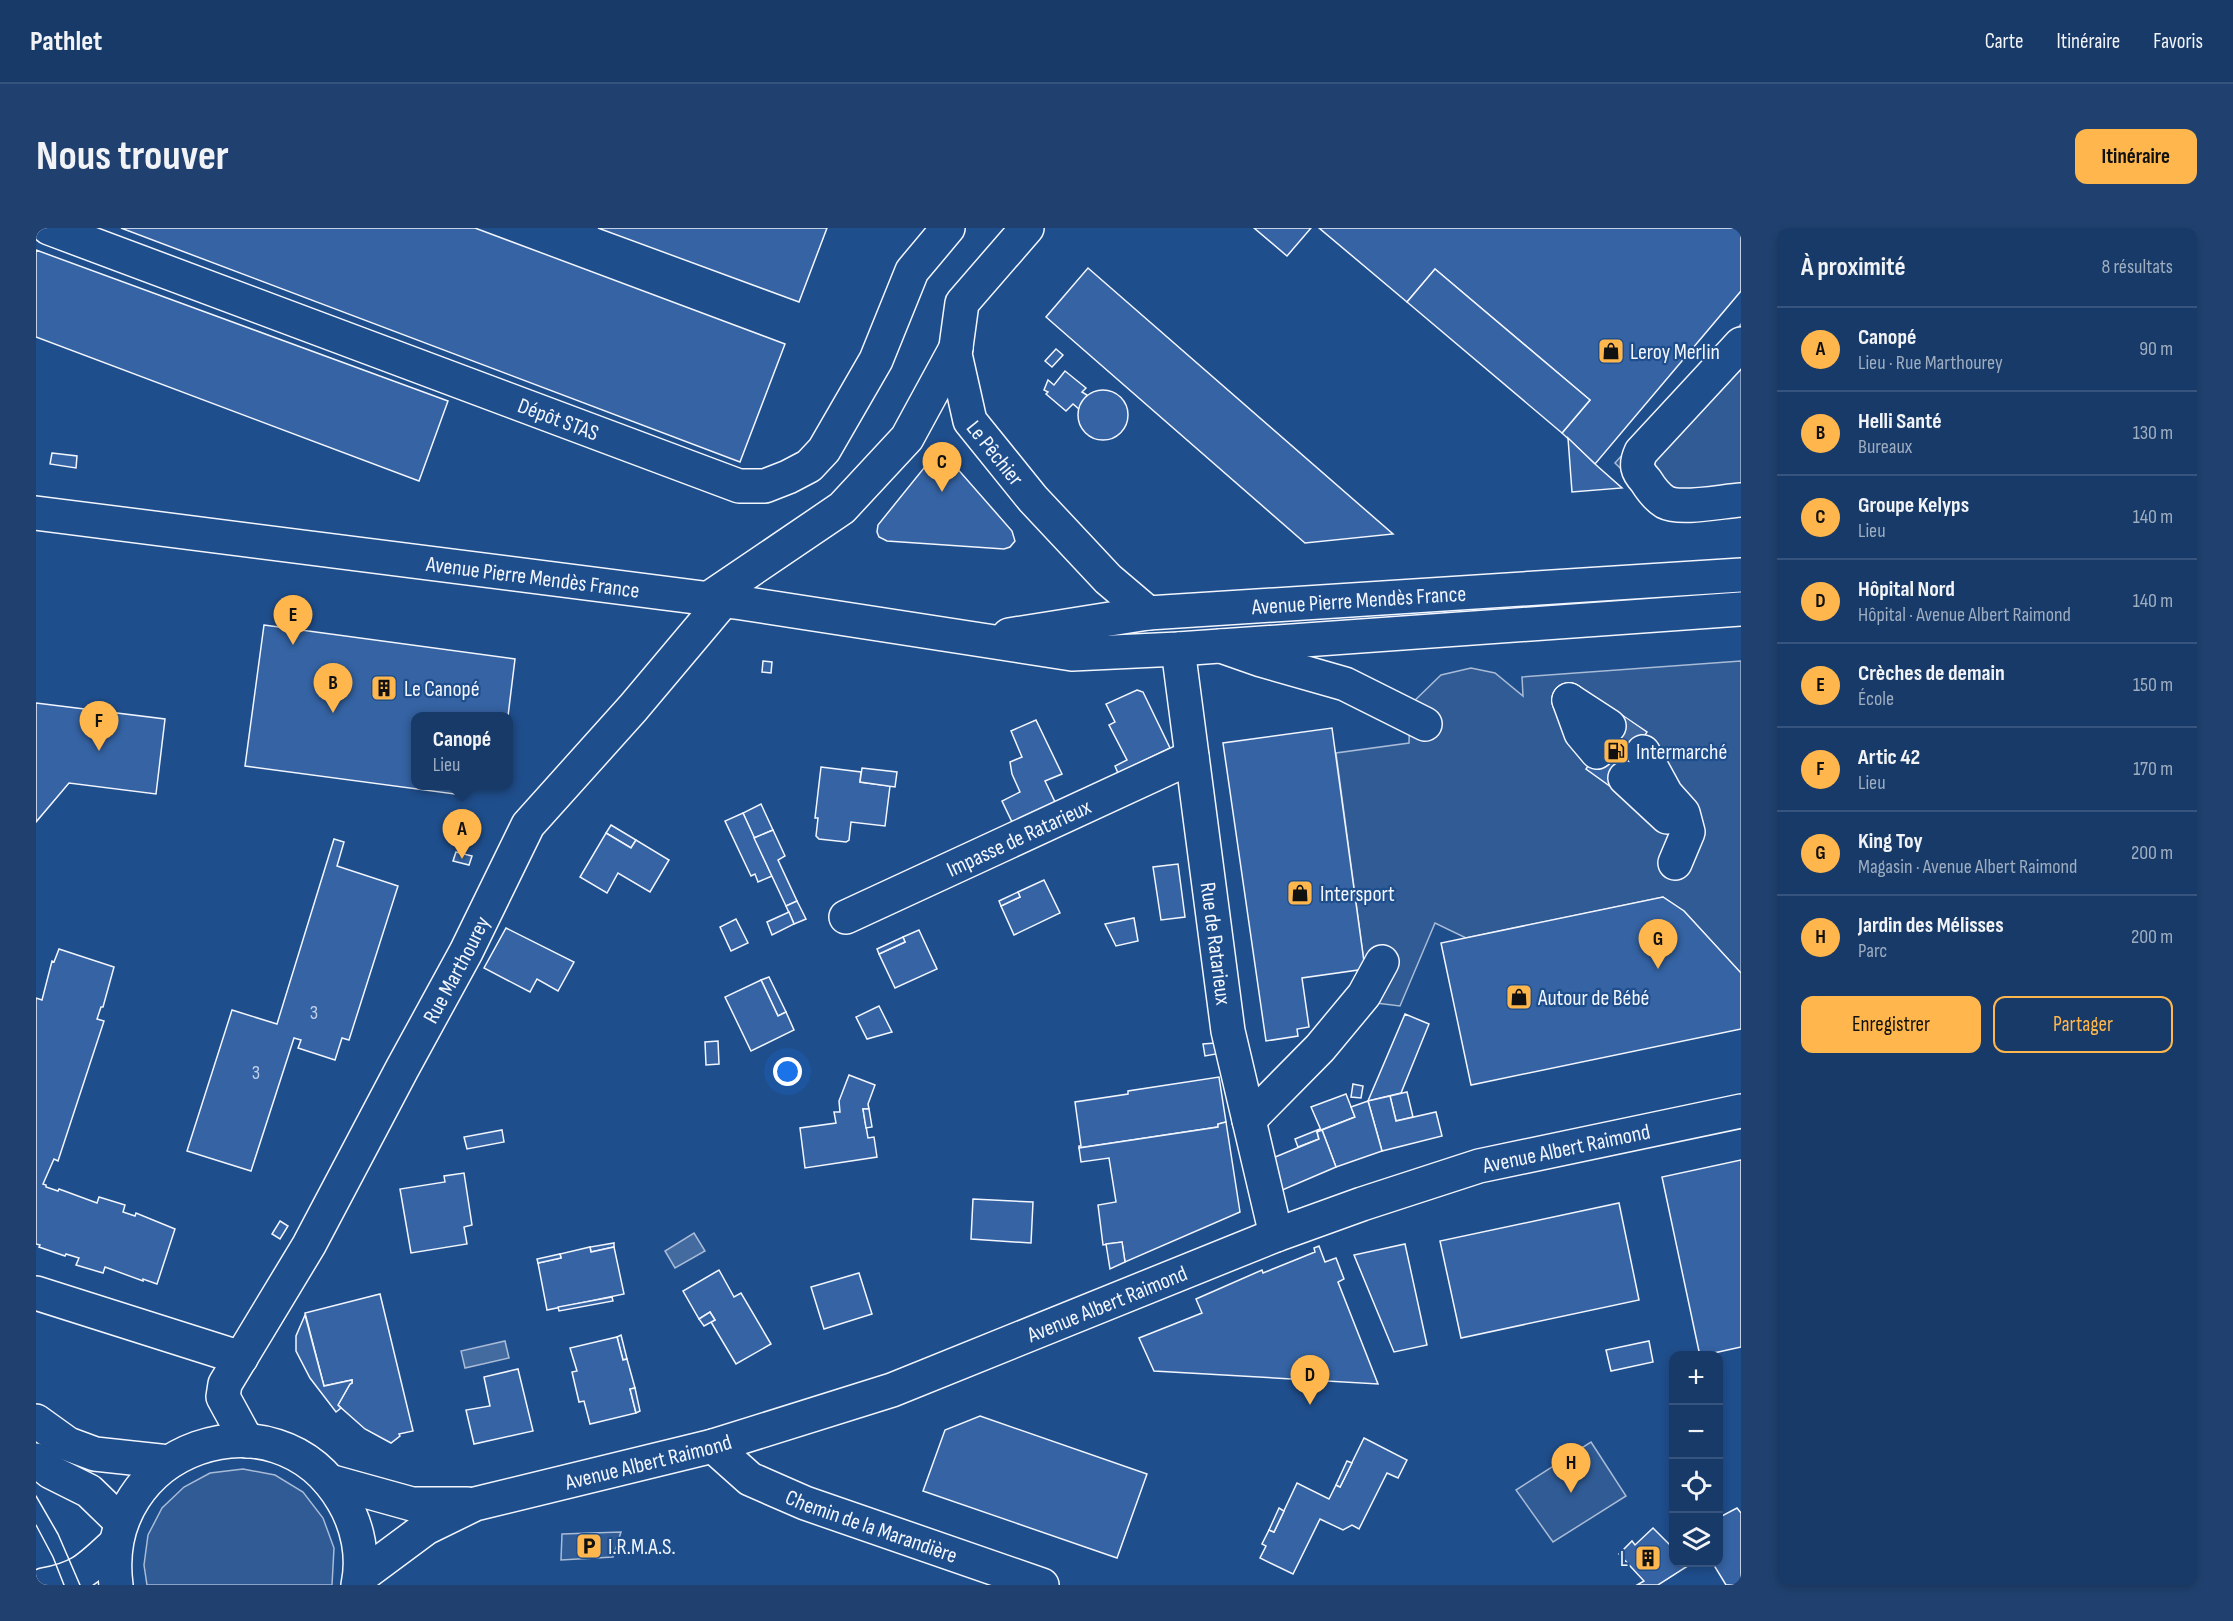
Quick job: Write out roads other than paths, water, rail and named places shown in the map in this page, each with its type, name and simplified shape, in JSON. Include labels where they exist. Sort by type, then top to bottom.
[{"type":"street","name":"Dépôt STAS","points":[[49,228],[739,486],[765,486],[788,477],[809,466],[824,450],[876,360],[912,271],[948,228]]},
{"type":"street","name":"Le Pêchier","points":[[1027,228],[962,303],[955,354],[970,421],[1041,507],[1108,579],[1148,613]]},
{"type":"street","points":[[1741,344],[1641,452],[1637,461],[1637,472],[1657,496],[1667,503],[1682,505],[1741,500]]},
{"type":"street","name":"Rue Marthourey","points":[[247,1441],[222,1394],[225,1384],[309,1245],[466,952],[528,825],[633,708],[715,600],[842,508],[907,438],[956,348]]},
{"type":"street","name":"Avenue Pierre Mendès France","points":[[36,513],[715,600],[1072,654],[1178,649],[1741,609]]},
{"type":"street","name":"Avenue Pierre Mendès France","points":[[36,534],[87,521]]},
{"type":"street","points":[[1605,584],[1689,566],[1741,562]]},
{"type":"street","name":"Avenue Pierre Mendès France","points":[[978,640],[1148,613],[1741,575]]},
{"type":"street","points":[[1221,646],[1345,684],[1425,724]]},
{"type":"street","name":"Rue de Ratarieux","points":[[1178,649],[1228,1031],[1276,1235]]},
{"type":"street","name":"Impasse de Ratarieux","points":[[846,917],[1192,757]]},
{"type":"street","points":[[1634,765],[1683,813],[1688,832],[1676,863]]},
{"type":"street","points":[[1249,1120],[1320,1048],[1364,995],[1382,962]]},
{"type":"street","name":"Avenue Albert Raimond","points":[[359,1581],[426,1528],[475,1504],[712,1446],[892,1390],[1276,1235],[1479,1166],[1741,1111]]},
{"type":"street","points":[[36,1293],[238,1363]]},
{"type":"street","name":"Rue Marthourey","points":[[210,1444],[208,1390],[216,1380],[238,1363]]},
{"type":"street","points":[[36,1421],[68,1444],[95,1454],[169,1462]]},
{"type":"street","points":[[116,1585],[114,1559],[119,1533],[127,1509],[142,1486],[169,1462],[185,1452],[210,1444],[247,1441],[283,1450],[315,1468],[329,1481],[348,1510],[354,1526],[360,1559],[359,1581]]},
{"type":"street","name":"Chemin de la Marandière","points":[[712,1446],[750,1479],[805,1503],[1042,1585]]},
{"type":"street","points":[[36,1460],[51,1472],[89,1491],[119,1533]]},
{"type":"street","name":"Avenue Albert Raimond","points":[[329,1481],[412,1504],[475,1504]]},
{"type":"street","points":[[44,1585],[63,1581],[85,1571],[119,1533]]},
{"type":"tunnel","points":[[1609,726],[1643,752]]},
{"type":"tram line","points":[[36,1496],[58,1534],[80,1585]]},
{"type":"tram line","points":[[36,1525],[53,1557],[64,1585]]},
{"type":"place","name":"Leroy Merlin","points":[[1611,351]]},
{"type":"place","name":"Groupe Kelyps","points":[[942,492]]},
{"type":"place","name":"Crèches de demain","points":[[293,645]]},
{"type":"place","name":"Le Canopé","points":[[384,688]]},
{"type":"place","name":"Helli Santé","points":[[333,713]]},
{"type":"place","name":"Artic 42","points":[[99,751]]},
{"type":"place","name":"Intermarché","points":[[1616,751]]},
{"type":"place","name":"Canopé","points":[[462,859]]},
{"type":"place","name":"Intersport","points":[[1300,893]]},
{"type":"place","name":"King Toy","points":[[1658,969]]},
{"type":"place","name":"Autour de Bébé","points":[[1519,997]]},
{"type":"place","name":"Hôpital Nord","points":[[1310,1405]]},
{"type":"place","name":"Jardin des Mélisses","points":[[1571,1493]]},
{"type":"place","name":"I.R.M.A.S.","points":[[589,1546]]},
{"type":"place","name":"L","points":[[1648,1558]]}]
